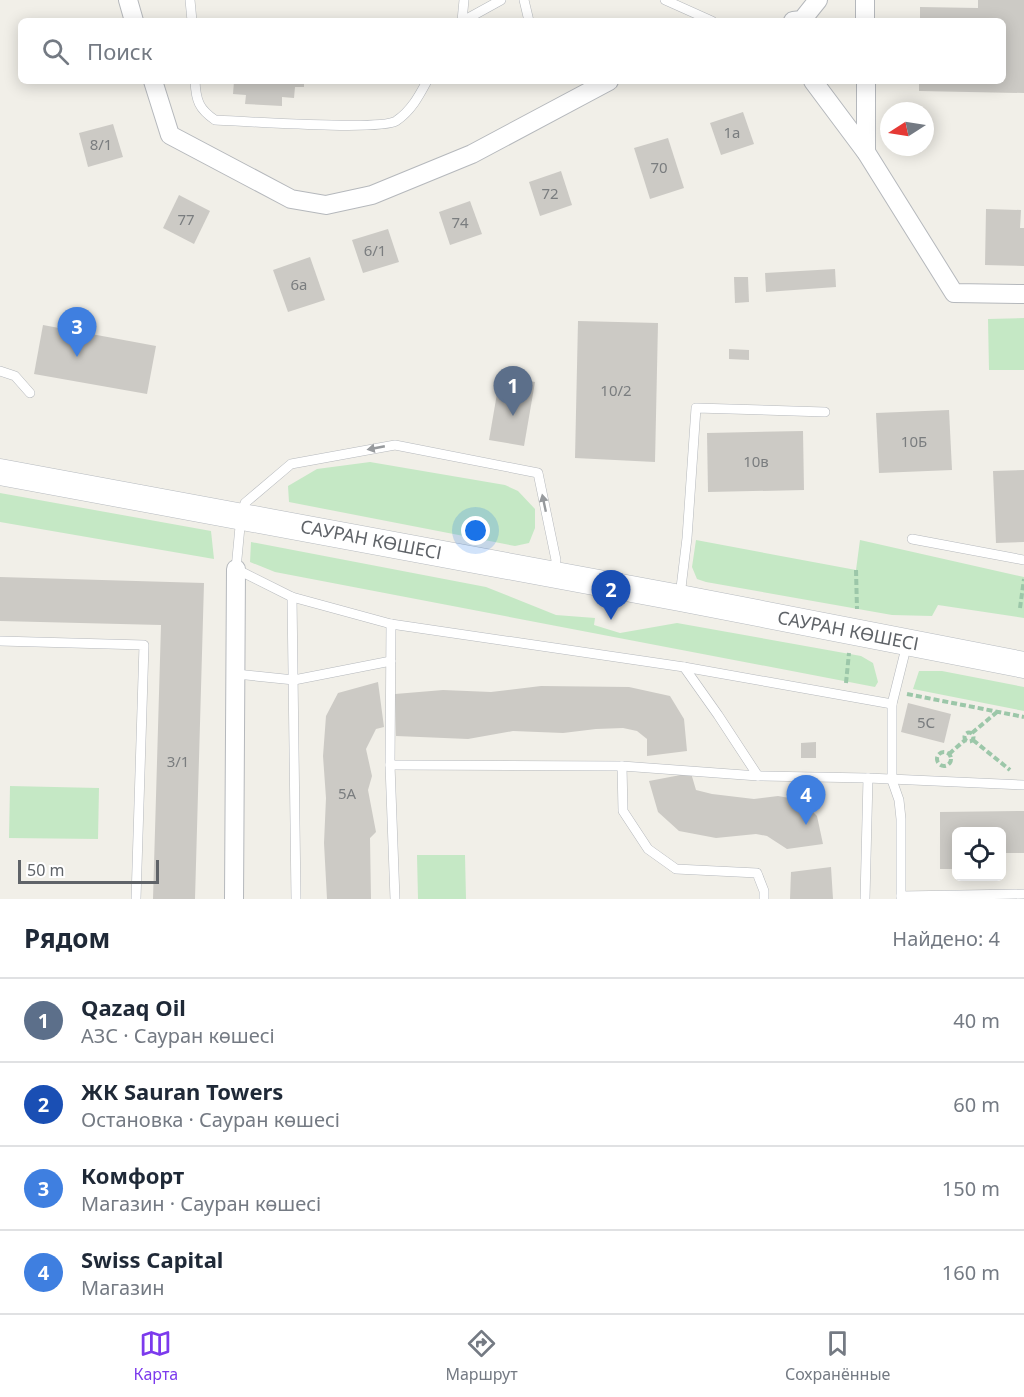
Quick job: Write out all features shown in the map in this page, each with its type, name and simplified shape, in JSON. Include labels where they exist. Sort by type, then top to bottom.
[{"type":"street","points":[[128,0],[133,18]]},
{"type":"street","points":[[804,18],[818,0]]},
{"type":"street","points":[[865,0],[865,18]]},
{"type":"street","points":[[154,84],[170,135],[291,199],[326,205],[372,195],[472,154],[603,84]]},
{"type":"street","points":[[815,84],[866,153],[954,293],[1024,294]]},
{"type":"street","points":[[866,84],[866,153]]},
{"type":"street","name":"САУРАН КӨШЕСІ","points":[[0,472],[554,574],[1024,665]]},
{"type":"street","points":[[234,899],[236,569]]},
{"type":"lane","points":[[190,0],[192,18]]},
{"type":"lane","points":[[462,18],[464,0]]},
{"type":"lane","points":[[468,18],[501,0]]},
{"type":"lane","points":[[524,0],[528,18]]},
{"type":"lane","points":[[665,0],[705,18]]},
{"type":"lane","points":[[195,84],[196,96],[203,111],[215,120],[364,125],[394,122],[413,105],[425,84]]},
{"type":"lane","points":[[0,371],[15,376],[30,393]]},
{"type":"lane","points":[[680,598],[687,538],[696,408],[825,412]]},
{"type":"lane","points":[[554,574],[556,560],[538,473],[394,445],[291,464],[245,502],[241,516],[236,569],[292,597],[390,624],[684,667],[892,704]]},
{"type":"lane","points":[[912,539],[1024,560]]},
{"type":"lane","points":[[292,597],[296,899]]},
{"type":"lane","points":[[390,624],[390,765],[395,899]]},
{"type":"lane","points":[[0,641],[144,645],[136,899]]},
{"type":"lane","points":[[907,642],[892,704],[892,780],[899,800],[901,819],[901,898],[1024,894]]},
{"type":"lane","points":[[236,674],[294,680],[391,661]]},
{"type":"lane","points":[[684,667],[758,776]]},
{"type":"lane","points":[[390,765],[622,766],[758,776],[1024,785]]},
{"type":"lane","points":[[622,766],[623,811],[648,849],[676,869],[757,873],[764,891],[764,899]]},
{"type":"lane","points":[[865,899],[868,778]]},
{"type":"path","points":[[856,570],[857,609]]},
{"type":"path","points":[[1020,608],[1024,579]]},
{"type":"path","points":[[845,696],[849,653]]},
{"type":"path","points":[[896,692],[1024,717]]},
{"type":"path","points":[[949,754],[965,740],[966,734],[972,733],[997,712]]},
{"type":"path","points":[[972,733],[974,740],[1012,772]]},
{"type":"path","points":[[965,740],[970,742],[974,740]]},
{"type":"green space","points":[[1024,318],[1024,370],[989,370],[988,319]]},
{"type":"green space","points":[[370,462],[505,485],[518,491],[535,509],[535,528],[529,543],[515,546],[289,502],[288,486],[317,469]]},
{"type":"green space","points":[[0,493],[211,531],[214,559],[0,522]]},
{"type":"green space","points":[[696,540],[856,570],[860,540],[1024,577],[1024,618],[938,605],[932,616],[892,615],[706,582],[697,579],[692,567]]},
{"type":"green space","points":[[251,542],[486,587],[556,615],[595,618],[594,625],[620,633],[677,623],[861,656],[873,663],[878,682],[875,687],[275,572],[250,562]]},
{"type":"green space","points":[[919,671],[942,671],[1024,687],[1024,711],[913,689]]},
{"type":"green space","points":[[10,786],[99,788],[98,839],[9,838]]},
{"type":"green space","points":[[417,855],[465,855],[466,899],[418,899]]},
{"type":"building","points":[[978,0],[1024,0],[1024,93],[919,91],[919,84],[1006,84],[1006,18],[920,18],[920,7],[978,8]]},
{"type":"building","points":[[234,84],[304,84],[304,87],[295,87],[294,98],[282,97],[282,106],[245,104],[246,95],[233,94]]},
{"type":"building","points":[[743,112],[754,144],[721,155],[710,123]]},
{"type":"building","points":[[113,124],[123,157],[88,167],[79,133]]},
{"type":"building","points":[[668,138],[684,188],[650,199],[634,148]]},
{"type":"building","points":[[561,171],[572,205],[540,216],[529,182]]},
{"type":"building","points":[[179,195],[210,211],[194,244],[163,228]]},
{"type":"building","points":[[470,201],[482,234],[450,245],[439,212]]},
{"type":"building","points":[[986,209],[1021,210],[1020,228],[1024,228],[1024,266],[985,265]]},
{"type":"building","points":[[388,229],[399,262],[363,273],[352,240]]},
{"type":"building","points":[[310,257],[325,300],[288,312],[273,270]]},
{"type":"building","points":[[835,269],[836,287],[766,292],[765,273]]},
{"type":"building","points":[[734,277],[748,277],[749,302],[735,303]]},
{"type":"building","points":[[578,321],[658,323],[655,462],[575,458]]},
{"type":"building","points":[[43,325],[156,346],[147,394],[34,374]]},
{"type":"building","points":[[729,349],[749,350],[749,360],[729,359]]},
{"type":"building","points":[[500,376],[535,382],[524,446],[489,440]]},
{"type":"building","points":[[949,410],[952,470],[879,473],[876,413]]},
{"type":"building","points":[[803,431],[804,490],[708,492],[707,433]]},
{"type":"building","points":[[1024,470],[1024,542],[996,543],[993,471]]},
{"type":"building","points":[[0,577],[204,583],[195,899],[153,899],[161,625],[0,621]]},
{"type":"building","points":[[378,682],[384,727],[376,729],[366,749],[372,776],[368,790],[376,832],[370,838],[371,899],[327,899],[324,843],[326,798],[323,756],[326,716],[338,693]]},
{"type":"building","points":[[541,686],[629,687],[670,696],[684,719],[687,751],[647,756],[647,739],[637,731],[623,728],[563,733],[513,731],[468,739],[396,736],[395,694],[443,690],[491,692]]},
{"type":"building","points":[[908,703],[951,714],[944,743],[901,732]]},
{"type":"building","points":[[816,742],[816,758],[801,758],[801,743]]},
{"type":"building","points":[[691,773],[696,790],[712,794],[754,799],[778,796],[801,800],[817,816],[823,844],[787,849],[767,836],[756,834],[716,838],[679,831],[658,812],[649,781]]},
{"type":"building","points":[[1024,811],[1024,853],[1006,853],[1006,827],[952,827],[952,869],[940,869],[940,812]]},
{"type":"building","points":[[831,867],[833,899],[790,899],[791,872]]},
{"type":"place","name":"Комфорт","points":[[77,357]]},
{"type":"place","name":"Qazaq Oil","points":[[513,416]]},
{"type":"place","name":"ЖК Sauran Towers","points":[[611,620]]},
{"type":"place","name":"Swiss Capital","points":[[806,825]]}]
